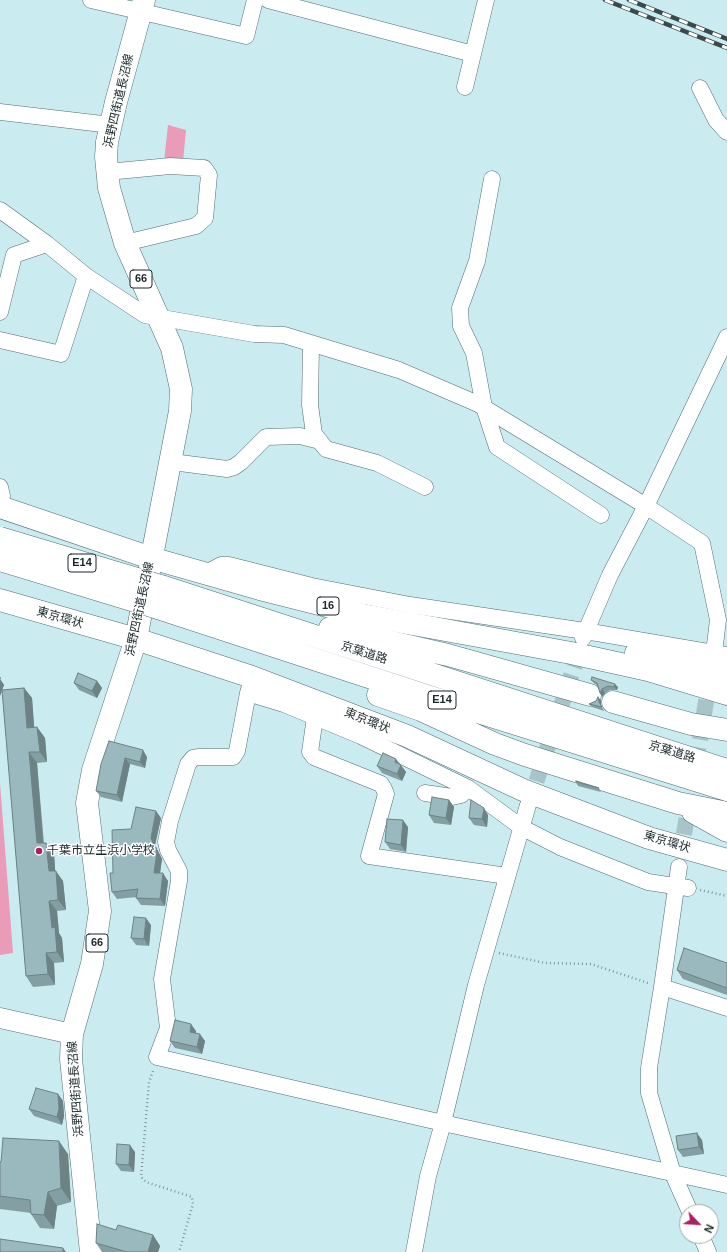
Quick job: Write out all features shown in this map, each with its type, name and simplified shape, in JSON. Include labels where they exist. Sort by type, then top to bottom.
[{"type":"main road","name":"浜野四街道長沼線","points":[[91,1252],[71,1059],[72,1034],[92,964],[100,911],[87,802],[93,770],[136,639],[151,558],[172,462],[180,411],[181,389],[172,348],[125,243],[113,205],[107,172],[106,157],[110,125],[143,6]]},
{"type":"main road","name":"16","points":[[0,507],[151,558],[260,589],[363,614],[508,640],[648,670],[727,694]]},
{"type":"main road","name":"京葉道路","points":[[0,538],[161,598],[189,618],[727,790]]},
{"type":"main road","name":"京葉道路","points":[[0,560],[161,598],[225,607],[727,770]]},
{"type":"main road","name":"東京環状","points":[[0,600],[136,639],[250,685],[407,736],[523,790],[649,838],[727,860]]},
{"type":"main road","points":[[225,607],[257,610],[448,655],[590,695]]},
{"type":"main road","points":[[189,618],[213,636],[420,710],[495,744],[678,803],[727,813]]},
{"type":"main road","points":[[508,640],[536,637],[615,649],[720,660]]},
{"type":"main road","points":[[613,702],[691,724],[727,730]]},
{"type":"main road","points":[[691,724],[727,740]]},
{"type":"main road","points":[[678,803],[727,831]]},
{"type":"main road","points":[[649,838],[727,870]]},
{"type":"street","points":[[91,0],[143,6],[246,36],[255,0]]},
{"type":"street","points":[[268,0],[473,54]]},
{"type":"street","points":[[465,87],[486,0]]},
{"type":"street","points":[[700,88],[716,120],[727,132]]},
{"type":"street","points":[[0,112],[110,125]]},
{"type":"street","points":[[107,172],[170,166],[204,168],[209,175],[205,218],[196,226],[125,243]]},
{"type":"street","points":[[492,179],[477,261],[460,308],[461,326],[474,353],[484,407],[497,447],[601,515]]},
{"type":"street","points":[[0,210],[47,244],[86,276],[145,315],[159,319],[254,334],[284,336],[399,370],[484,407],[646,506],[702,543],[718,620],[720,660],[312,586],[229,565],[221,565],[206,573]]},
{"type":"street","points":[[0,312],[7,254],[47,244]]},
{"type":"street","points":[[0,340],[61,354],[86,276]]},
{"type":"street","points":[[584,635],[610,575],[646,506],[727,337]]},
{"type":"street","points":[[311,344],[310,405],[314,434],[326,449],[377,463],[426,487]]},
{"type":"street","points":[[172,462],[227,468],[234,467],[241,462],[266,437],[300,436],[320,441]]},
{"type":"street","points":[[0,487],[2,496],[0,501]]},
{"type":"street","points":[[682,887],[648,882],[602,865],[560,847],[521,826],[468,788],[361,736],[284,704],[250,685],[237,751],[233,757],[199,757],[194,758],[188,764],[170,821],[166,842],[168,850],[178,871],[179,881],[162,979],[168,1028],[157,1057],[443,1123],[727,1185]]},
{"type":"street","points":[[315,717],[310,752],[314,757],[381,784],[386,794],[369,856],[507,876]]},
{"type":"street","points":[[425,794],[452,797],[461,795],[468,788]]},
{"type":"street","points":[[414,1252],[428,1176],[443,1123],[486,950],[528,805]]},
{"type":"street","points":[[678,867],[682,887],[662,987],[649,1068],[650,1093],[673,1174],[686,1204]]},
{"type":"street","points":[[662,987],[727,1008]]},
{"type":"street","points":[[0,1018],[72,1034]]},
{"type":"path","points":[[682,887],[727,896]]},
{"type":"path","points":[[486,950],[545,963],[591,964],[662,987]]},
{"type":"path","points":[[157,1057],[149,1082],[141,1177],[146,1182],[192,1197],[193,1204],[179,1252]]},
{"type":"shaded area","points":[[168,125],[186,130],[183,162],[164,162]]},
{"type":"shaded area","points":[[0,783],[13,953],[0,955]]},
{"type":"building","points":[[78,673],[97,681],[92,691],[74,683]]},
{"type":"building","points":[[592,677],[615,684],[614,687],[608,686],[602,689],[600,693],[597,683],[591,680]]},
{"type":"building","points":[[24,688],[27,728],[37,727],[40,752],[29,752],[37,843],[46,843],[49,871],[56,871],[58,900],[49,901],[52,928],[55,927],[57,952],[46,953],[48,974],[26,976],[2,690]]},
{"type":"building","points":[[598,697],[602,707],[589,704],[596,701]]},
{"type":"building","points":[[109,741],[143,750],[140,762],[125,758],[117,795],[96,791],[101,764]]},
{"type":"building","points":[[383,753],[396,759],[395,762],[401,765],[397,774],[377,766]]},
{"type":"building","points":[[576,781],[599,788],[576,782]]},
{"type":"building","points":[[432,797],[449,800],[446,818],[429,815]]},
{"type":"building","points":[[471,800],[484,808],[482,819],[469,818]]},
{"type":"building","points":[[136,807],[156,811],[151,838],[157,852],[154,873],[163,873],[160,899],[136,898],[138,889],[112,892],[110,873],[113,873],[112,830],[131,829]]},
{"type":"building","points":[[387,819],[403,820],[401,845],[385,842]]},
{"type":"building","points":[[134,917],[146,918],[144,939],[131,938]]},
{"type":"building","points":[[684,948],[727,963],[727,988],[677,970]]},
{"type":"building","points":[[175,1020],[191,1024],[190,1032],[200,1034],[197,1047],[170,1041]]},
{"type":"building","points":[[36,1088],[58,1094],[59,1109],[57,1117],[29,1109]]},
{"type":"building","points":[[697,1133],[699,1147],[678,1150],[676,1136]]},
{"type":"building","points":[[3,1138],[59,1141],[61,1188],[48,1192],[44,1215],[31,1214],[30,1200],[0,1196],[0,1162]]},
{"type":"building","points":[[117,1144],[130,1145],[129,1165],[116,1164]]},
{"type":"building","points":[[97,1224],[116,1230],[118,1225],[153,1235],[148,1252],[127,1252],[96,1243]]},
{"type":"building","points":[[0,1239],[63,1248],[63,1252],[0,1252]]},
{"type":"tunnel","points":[[529,804],[581,646]]},
{"type":"tunnel","points":[[680,858],[710,678]]},
{"type":"railway","points":[[605,0],[727,48]]},
{"type":"railway","points":[[629,0],[727,39]]},
{"type":"place","name":"千葉市立生浜小学校","points":[[39,851]]}]
